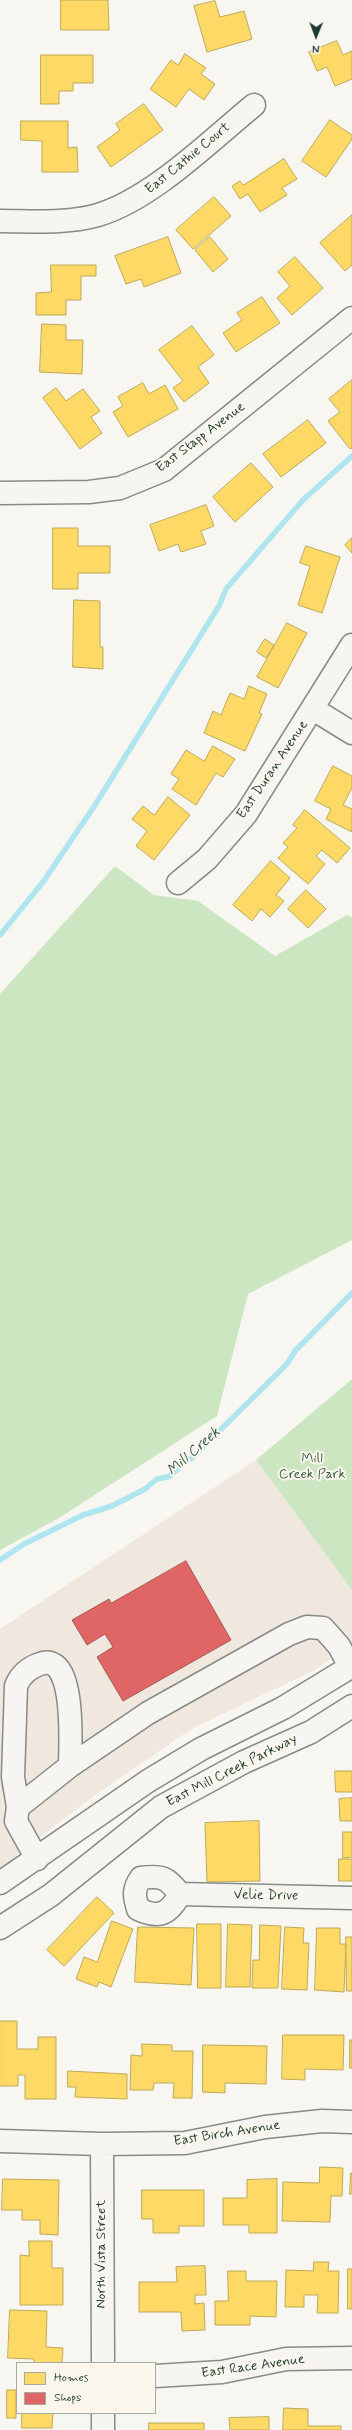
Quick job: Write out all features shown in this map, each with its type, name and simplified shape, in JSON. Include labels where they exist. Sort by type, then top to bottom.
[{"type":"street","name":"East Cathie Court","points":[[0,221],[67,220],[98,215],[144,194],[254,105]]},
{"type":"street","name":"East Stapp Avenue","points":[[0,493],[105,490],[120,488],[164,470],[352,318]]},
{"type":"street","name":"East Duran Avenue","points":[[178,883],[207,858],[246,814],[352,645]]},
{"type":"street","points":[[313,709],[352,733]]},
{"type":"street","points":[[0,1883],[37,1859],[148,1781],[194,1753],[283,1708],[351,1667],[339,1646],[323,1628],[307,1627],[288,1634],[148,1713],[70,1766],[18,1807]]},
{"type":"street","points":[[37,1859],[16,1820],[18,1807],[13,1777],[16,1686],[20,1676],[39,1664],[46,1663],[57,1667],[67,1686],[70,1700],[70,1766]]},
{"type":"street","name":"East Mill Creek Parkway","points":[[0,1928],[51,1895],[161,1807],[244,1762],[311,1732],[352,1706]]},
{"type":"street","name":"Velie Drive","points":[[180,1894],[352,1898]]},
{"type":"street","name":"East Birch Avenue","points":[[0,2141],[102,2144],[185,2143],[265,2127],[322,2121],[352,2122]]},
{"type":"street","name":"North Vista Street","points":[[102,2144],[103,2362]]},
{"type":"street","name":"East Race Avenue","points":[[156,2376],[222,2372],[286,2360],[352,2358]]},
{"type":"street","points":[[103,2414],[103,2430]]},
{"type":"shaded area","points":[[256,1460],[352,1590],[352,1646],[313,1671],[193,1728],[91,1798],[0,1868],[0,1629]]},
{"type":"green space","points":[[115,866],[154,895],[198,901],[275,956],[347,915],[352,917],[352,1240],[248,1294],[217,1416],[59,1518],[0,1550],[0,994]]},
{"type":"green space","name":"Mill Creek Park","points":[[352,1379],[352,1590],[256,1460]]},
{"type":"building: Homes","points":[[61,0],[108,0],[109,30],[61,30]]},
{"type":"building: Homes","points":[[215,1],[220,17],[244,11],[252,39],[207,52],[194,6]]},
{"type":"building: Homes","points":[[337,41],[343,55],[352,51],[352,79],[335,86],[327,67],[317,71],[309,52]]},
{"type":"building: Homes","points":[[185,54],[206,68],[201,74],[215,84],[204,100],[189,89],[176,107],[150,89],[171,60],[178,65]]},
{"type":"building: Homes","points":[[41,55],[93,55],[93,83],[73,83],[73,91],[59,91],[59,104],[41,104]]},
{"type":"building: Homes","points":[[144,104],[163,130],[111,167],[97,147],[120,130],[116,124]]},
{"type":"building: Homes","points":[[330,120],[352,135],[352,139],[326,177],[302,161]]},
{"type":"building: Homes","points":[[21,121],[68,121],[68,148],[77,147],[78,172],[42,172],[42,141],[21,140]]},
{"type":"building: Homes","points":[[284,159],[297,179],[282,188],[287,195],[260,212],[248,194],[240,199],[232,186],[240,181],[243,185]]},
{"type":"building: Homes","points":[[214,197],[231,216],[193,249],[176,230]]},
{"type":"building: Homes","points":[[352,215],[352,265],[345,271],[320,243]]},
{"type":"building: Homes","points":[[168,237],[181,273],[144,287],[141,279],[126,284],[115,256]]},
{"type":"building: Homes","points":[[210,237],[228,259],[213,272],[195,250]]},
{"type":"building: Homes","points":[[295,257],[323,288],[292,315],[277,298],[290,286],[278,272]]},
{"type":"building: Homes","points":[[51,265],[96,265],[96,276],[81,276],[81,300],[66,300],[66,315],[36,315],[36,293],[51,292]]},
{"type":"building: Homes","points":[[262,297],[280,323],[236,352],[223,333],[242,320],[237,313]]},
{"type":"building: Homes","points":[[42,324],[66,325],[66,340],[83,340],[82,374],[40,372]]},
{"type":"building: Homes","points":[[192,326],[214,355],[198,367],[209,383],[184,402],[173,388],[183,381],[159,350]]},
{"type":"building: Homes","points":[[352,380],[352,448],[350,449],[328,421],[340,412],[329,399]]},
{"type":"building: Homes","points":[[143,383],[149,394],[165,385],[178,409],[128,437],[113,412],[123,406],[118,397]]},
{"type":"building: Homes","points":[[56,388],[66,401],[83,389],[100,411],[91,417],[102,433],[80,449],[43,398]]},
{"type":"building: Homes","points":[[308,420],[326,443],[281,477],[263,454]]},
{"type":"building: Homes","points":[[251,463],[273,487],[235,522],[213,497]]},
{"type":"building: Homes","points":[[206,505],[214,526],[201,531],[206,544],[181,552],[178,544],[159,551],[150,525]]},
{"type":"building: Homes","points":[[53,528],[78,528],[78,546],[110,546],[110,573],[78,573],[78,589],[53,589]]},
{"type":"building: Homes","points":[[352,538],[352,553],[345,545]]},
{"type":"building: Homes","points":[[306,546],[340,557],[322,613],[298,605],[310,566],[300,563]]},
{"type":"building: Homes","points":[[74,600],[100,601],[100,647],[103,647],[103,669],[73,667]]},
{"type":"building: Homes","points":[[287,623],[307,633],[278,688],[257,677]]},
{"type":"building: Homes","points":[[265,639],[274,645],[266,658],[257,652]]},
{"type":"building: Homes","points":[[249,686],[267,694],[259,713],[262,714],[245,751],[204,733],[213,711],[221,715],[230,693],[244,699]]},
{"type":"building: Homes","points":[[213,746],[235,759],[223,777],[216,773],[196,805],[172,789],[179,779],[171,774],[186,750],[204,761]]},
{"type":"building: Homes","points":[[333,766],[352,776],[352,788],[343,805],[352,809],[352,832],[326,819],[331,809],[315,801]]},
{"type":"building: Homes","points":[[168,797],[190,815],[154,860],[136,846],[147,831],[132,819],[143,806],[154,815]]},
{"type":"building: Homes","points":[[305,810],[350,848],[337,863],[322,850],[316,856],[325,864],[308,884],[278,858],[288,847],[283,843],[297,828],[293,825]]},
{"type":"building: Homes","points":[[271,861],[290,878],[276,895],[284,901],[270,917],[261,909],[252,921],[233,905]]},
{"type":"building: Homes","points":[[306,890],[326,909],[308,928],[288,909]]},
{"type":"building: Homes","points":[[335,1771],[352,1771],[352,1792],[336,1792]]},
{"type":"building: Homes","points":[[352,1798],[352,1821],[340,1821],[339,1799]]},
{"type":"building: Homes","points":[[259,1821],[260,1881],[207,1882],[205,1823]]},
{"type":"building: Homes","points":[[343,1832],[352,1832],[352,1857],[343,1858]]},
{"type":"building: Homes","points":[[339,1859],[352,1859],[352,1881],[339,1881]]},
{"type":"building: Homes","points":[[97,1897],[114,1913],[64,1966],[47,1950]]},
{"type":"building: Homes","points":[[112,1921],[133,1929],[111,1987],[99,1982],[97,1987],[76,1979],[84,1957],[97,1962]]},
{"type":"building: Homes","points":[[197,1924],[221,1924],[221,1988],[198,1988]]},
{"type":"building: Homes","points":[[228,1924],[252,1925],[250,1987],[226,1987]]},
{"type":"building: Homes","points":[[260,1925],[281,1926],[278,1988],[252,1988],[253,1960],[259,1960]]},
{"type":"building: Homes","points":[[138,1927],[194,1928],[191,1985],[135,1982]]},
{"type":"building: Homes","points":[[285,1927],[304,1928],[303,1943],[309,1943],[307,1990],[282,1989]]},
{"type":"building: Homes","points":[[317,1928],[340,1928],[340,1944],[346,1944],[344,1992],[315,1990]]},
{"type":"building: Homes","points":[[346,1937],[352,1937],[352,1991],[347,1991]]},
{"type":"building: Homes","points":[[0,2021],[17,2021],[17,2049],[38,2049],[38,2037],[56,2037],[56,2099],[25,2099],[25,2075],[18,2075],[18,2086],[0,2086]]},
{"type":"building: Homes","points":[[283,2035],[344,2035],[343,2070],[305,2069],[305,2080],[282,2079]]},
{"type":"building: Homes","points":[[350,2040],[352,2040],[352,2068],[350,2068]]},
{"type":"building: Homes","points":[[142,2044],[172,2045],[172,2051],[193,2051],[192,2098],[173,2098],[174,2083],[154,2083],[153,2090],[130,2090],[131,2055],[142,2056]]},
{"type":"building: Homes","points":[[203,2045],[267,2046],[266,2084],[225,2083],[225,2093],[203,2092]]},
{"type":"building: Homes","points":[[68,2071],[127,2074],[127,2099],[75,2097],[76,2087],[68,2087]]},
{"type":"building: Homes","points":[[320,2167],[343,2168],[342,2196],[331,2196],[330,2222],[282,2221],[283,2182],[319,2183]]},
{"type":"building: Homes","points":[[351,2173],[352,2194],[350,2194]]},
{"type":"building: Homes","points":[[3,2179],[59,2180],[58,2235],[40,2234],[40,2220],[22,2220],[22,2210],[2,2210]]},
{"type":"building: Homes","points":[[277,2179],[277,2233],[249,2233],[249,2225],[223,2225],[223,2198],[247,2198],[247,2180]]},
{"type":"building: Homes","points":[[142,2190],[204,2190],[204,2226],[179,2226],[179,2233],[153,2233],[153,2219],[142,2219]]},
{"type":"building: Homes","points":[[29,2241],[52,2241],[52,2268],[63,2268],[63,2305],[20,2305],[20,2255],[29,2256]]},
{"type":"building: Homes","points":[[314,2262],[329,2262],[328,2271],[339,2271],[338,2313],[317,2313],[318,2295],[304,2295],[304,2307],[285,2307],[286,2270],[313,2271]]},
{"type":"building: Homes","points":[[205,2266],[206,2295],[195,2295],[195,2304],[204,2303],[205,2330],[182,2331],[181,2312],[139,2312],[139,2282],[177,2282],[176,2267]]},
{"type":"building: Homes","points":[[348,2269],[352,2269],[352,2309],[348,2309]]},
{"type":"building: Homes","points":[[228,2271],[246,2271],[246,2281],[277,2281],[276,2317],[250,2316],[250,2325],[215,2325],[215,2301],[228,2301]]},
{"type":"building: Homes","points":[[10,2310],[47,2311],[46,2347],[63,2348],[62,2362],[34,2362],[34,2359],[8,2358]]},
{"type":"building: Homes","points":[[7,2390],[16,2390],[16,2418],[7,2418]]},
{"type":"building: Homes","points":[[284,2408],[308,2409],[308,2426],[341,2426],[341,2430],[283,2430]]},
{"type":"building: Homes","points":[[22,2414],[53,2414],[52,2428],[22,2428]]},
{"type":"building: Homes","points":[[269,2417],[269,2430],[230,2430],[229,2418]]},
{"type":"building: Homes","points":[[149,2423],[204,2423],[204,2430],[149,2430]]},
{"type":"building: Shops","points":[[186,1561],[231,1640],[123,1701],[97,1657],[113,1647],[105,1634],[87,1645],[72,1620],[109,1599],[111,1603]]},
{"type":"waterway","points":[[0,935],[43,882],[95,805],[219,606],[226,589],[303,500],[352,456]]},
{"type":"waterway","name":"Mill Creek","points":[[0,1560],[24,1544],[83,1515],[112,1506],[145,1489],[157,1479],[168,1477],[195,1455],[287,1364],[295,1351],[352,1293]]}]
